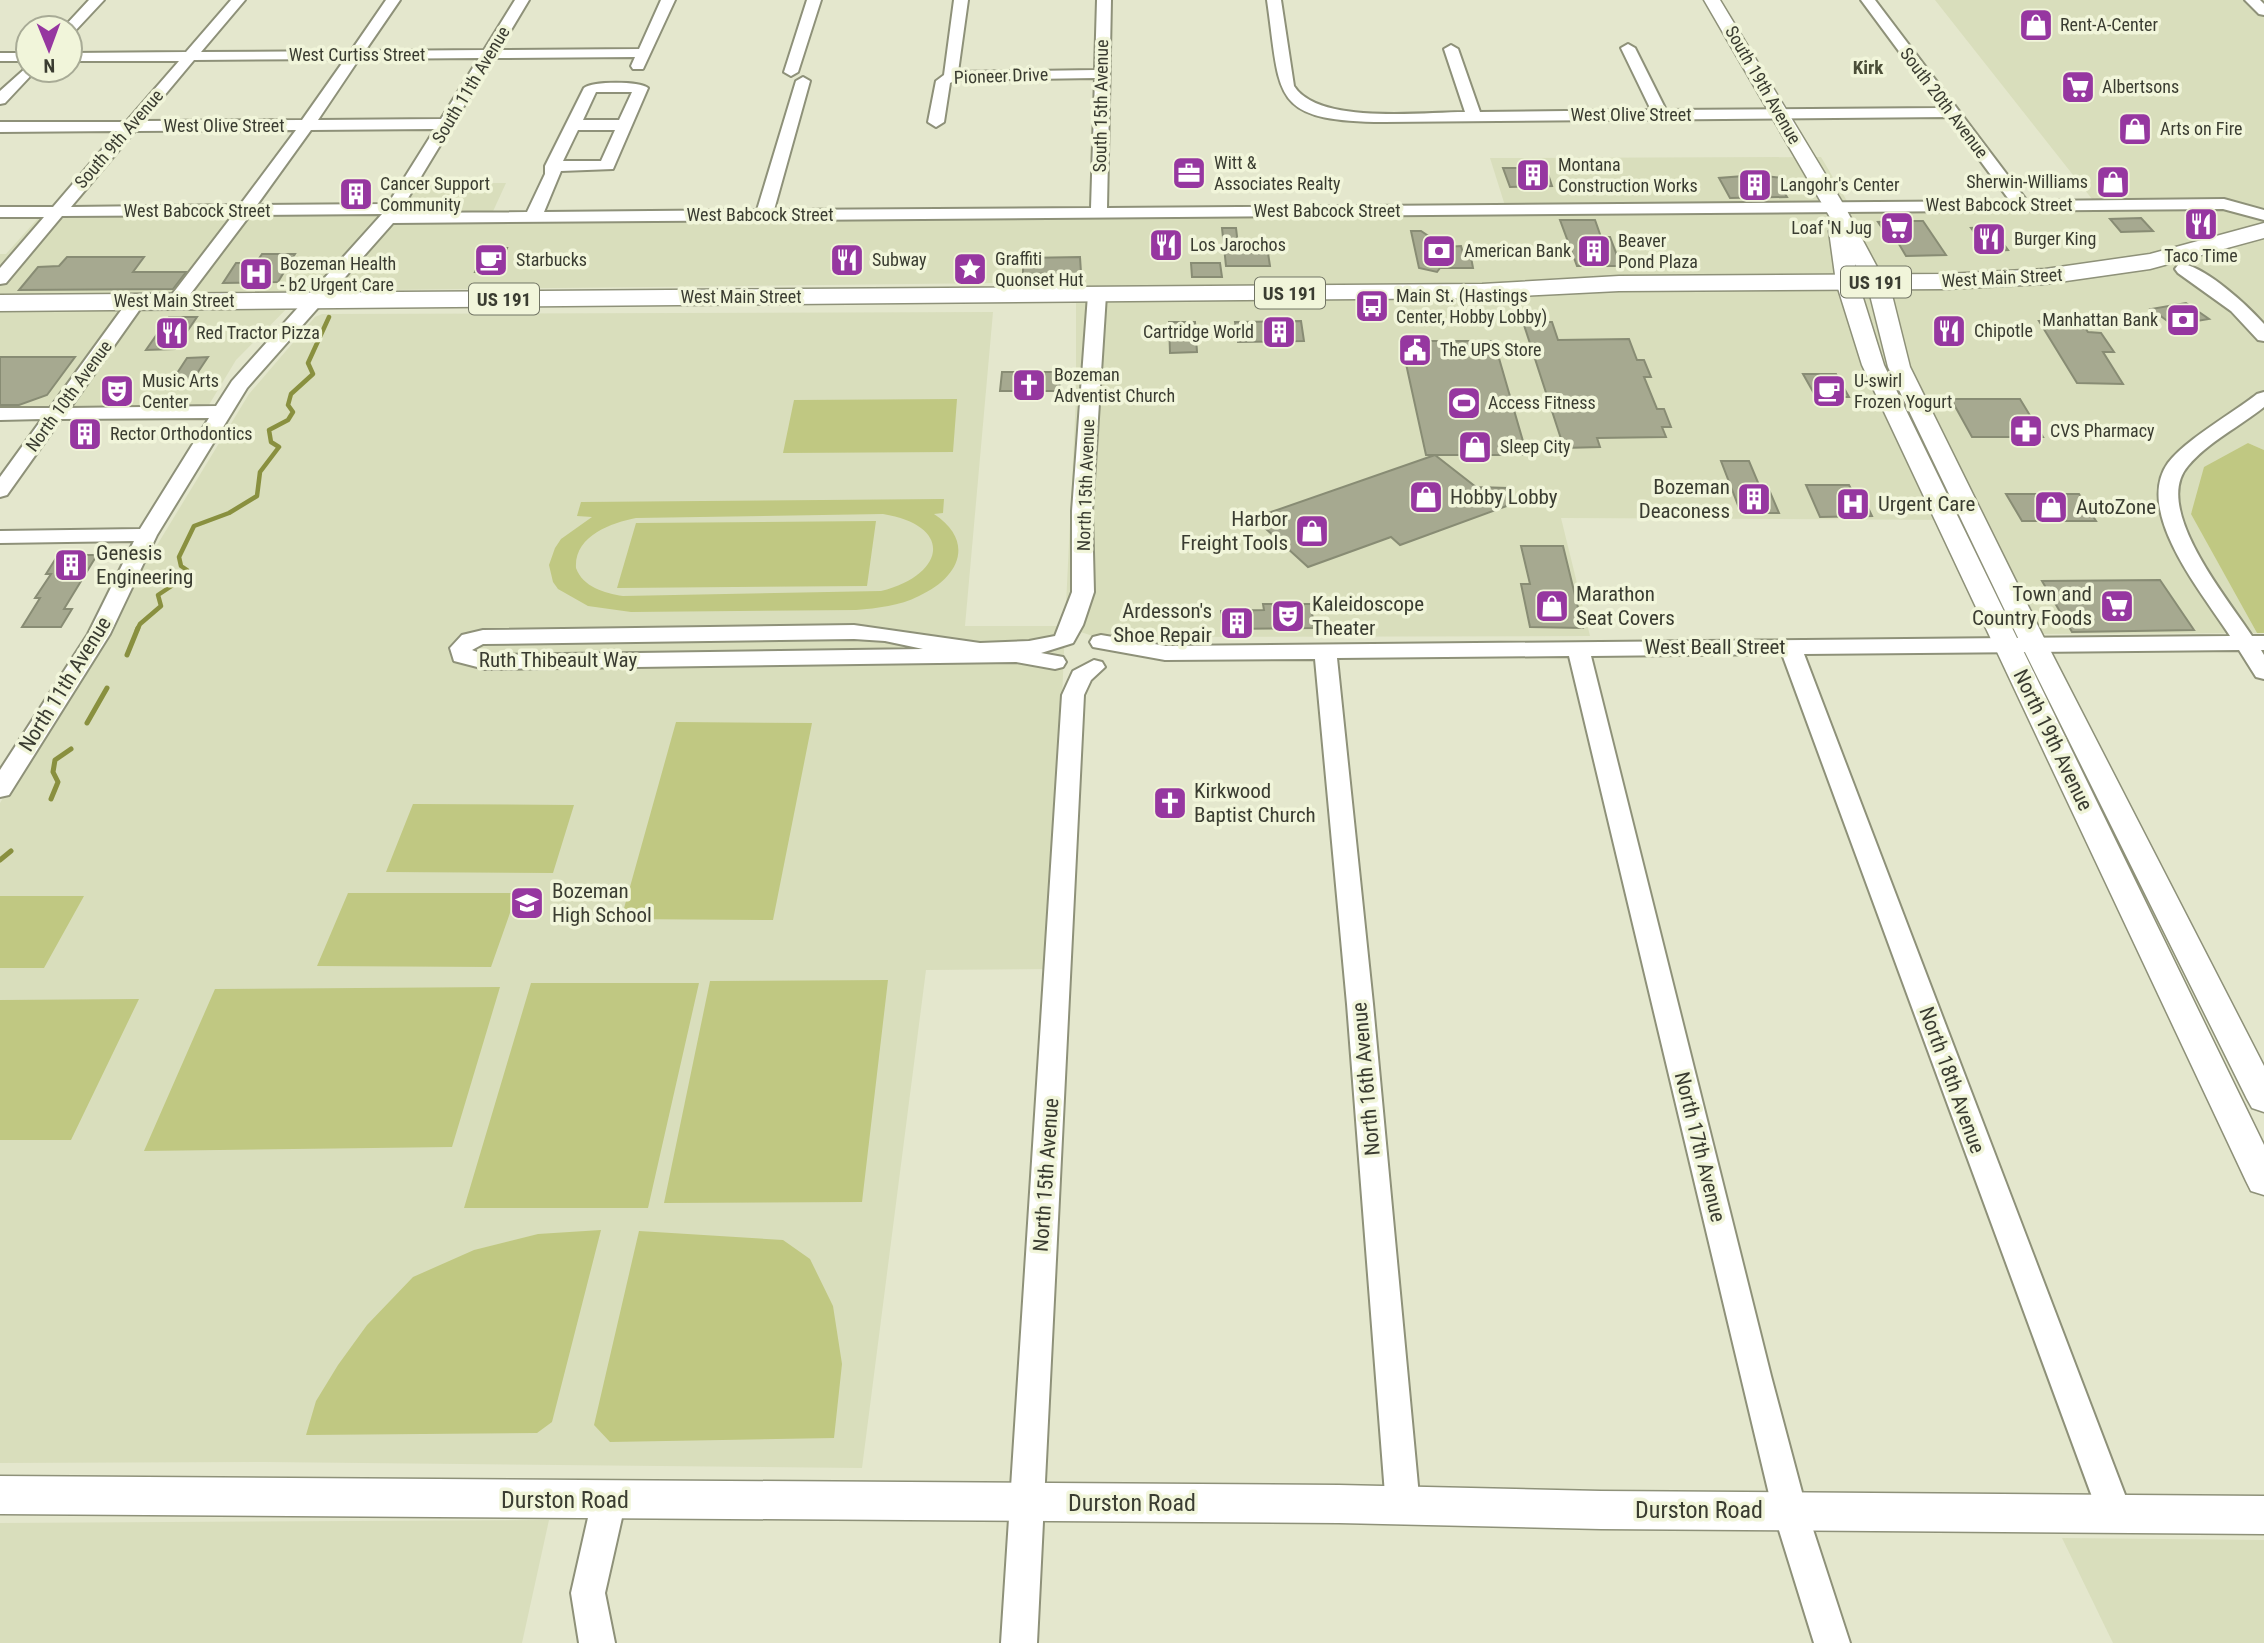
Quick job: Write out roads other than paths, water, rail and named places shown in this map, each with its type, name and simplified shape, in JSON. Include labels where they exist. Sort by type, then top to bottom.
[{"type":"highway","name":"West Main Street","points":[[0,303],[1482,291],[1560,297],[1864,288],[2033,278],[2107,270],[2166,259],[2264,230]]},
{"type":"highway","name":"West Main Street","points":[[1864,288],[2044,289],[2121,281],[2183,269],[2264,246]]},
{"type":"main road","name":"South 19th Avenue","points":[[1712,0],[1835,207],[1864,288]]},
{"type":"main road","name":"South 19th Avenue","points":[[1835,207],[1864,288]]},
{"type":"main road","name":"North 19th Avenue","points":[[1864,288],[1873,365],[2264,1100]]},
{"type":"main road","name":"North 19th Avenue","points":[[2021,646],[2264,1181]]},
{"type":"main road","name":"Durston Road","points":[[0,1495],[2264,1515]]},
{"type":"street","points":[[68,14],[82,0]]},
{"type":"street","points":[[84,14],[97,0]]},
{"type":"street","name":"South 9th Avenue","points":[[0,279],[238,0]]},
{"type":"street","points":[[176,301],[306,125],[393,0]]},
{"type":"street","name":"South 11th Avenue","points":[[314,301],[391,214],[523,0]]},
{"type":"street","points":[[641,88],[633,77],[668,0]]},
{"type":"street","points":[[764,215],[814,0]]},
{"type":"street","points":[[950,74],[961,0]]},
{"type":"street","name":"South 15th Avenue","points":[[1099,212],[1104,0]]},
{"type":"street","name":"West Olive Street","points":[[1275,0],[1288,90],[1298,102],[1312,108],[1363,117],[1951,112]]},
{"type":"street","name":"South 20th Avenue","points":[[1868,0],[2022,205]]},
{"type":"street","points":[[2252,0],[2264,11]]},
{"type":"street","points":[[1628,48],[1661,115]]},
{"type":"street","points":[[1451,49],[1474,116]]},
{"type":"street","name":"West Curtiss Street","points":[[84,57],[644,53]]},
{"type":"street","points":[[0,84],[14,72]]},
{"type":"street","name":"Pioneer Drive","points":[[936,122],[941,85],[947,78],[1103,74]]},
{"type":"street","points":[[0,100],[14,80]]},
{"type":"street","points":[[533,217],[553,174],[553,166],[591,88],[641,88]]},
{"type":"street","points":[[553,166],[607,166],[641,88]]},
{"type":"street","name":"West Olive Street","points":[[0,127],[448,124]]},
{"type":"street","points":[[574,125],[626,125]]},
{"type":"street","name":"West Babcock Street","points":[[0,212],[244,210],[533,217],[2224,204],[2264,215]]},
{"type":"street","points":[[2183,269],[2223,295],[2250,318],[2264,336]]},
{"type":"street","name":"North 15th Avenue","points":[[1019,1643],[1073,706],[1081,676],[1099,653],[1089,629],[1089,600],[1083,592],[1082,511],[1097,295]]},
{"type":"street","name":"North 11th Avenue","points":[[0,789],[99,634],[146,536],[222,412],[254,366],[314,301]]},
{"type":"street","name":"North 10th Avenue","points":[[0,491],[136,302]]},
{"type":"street","points":[[2264,398],[2241,417],[2199,444],[2176,466],[2169,486],[2168,506],[2177,536],[2255,643],[2264,672]]},
{"type":"street","points":[[0,414],[222,412]]},
{"type":"street","points":[[0,537],[146,536]]},
{"type":"street","name":"North 15th Avenue","points":[[1073,706],[1060,652],[1076,621],[1077,599],[1083,592]]},
{"type":"street","name":"Ruth Thibeault Way","points":[[855,632],[884,633],[954,648],[1030,647],[1060,652],[1016,655],[485,662],[462,656],[461,648],[470,640],[483,637],[855,632]]},
{"type":"street","points":[[1084,636],[1099,653],[1077,670],[1060,652],[1084,636]]},
{"type":"street","name":"West Beall Street","points":[[1099,653],[2255,643]]},
{"type":"street","name":"North 18th Avenue","points":[[1790,646],[2115,1513]]},
{"type":"street","name":"North 17th Avenue","points":[[1578,649],[1755,1376],[1790,1511],[1832,1643]]},
{"type":"street","name":"North 16th Avenue","points":[[1325,651],[1358,990],[1403,1507]]},
{"type":"street","points":[[597,1643],[588,1593],[609,1500]]},
{"type":"waterway","points":[[138,628],[161,606],[158,595],[188,575],[187,570],[181,566],[179,557],[194,526],[229,513],[257,496],[260,472],[279,447],[271,442],[269,430],[288,420],[293,412],[288,405],[291,394],[313,374],[308,363],[329,317]]},
{"type":"waterway","points":[[127,655],[138,628]]},
{"type":"waterway","points":[[87,723],[107,688]]},
{"type":"waterway","points":[[51,799],[58,782],[53,772],[55,760],[71,749]]},
{"type":"waterway","points":[[0,860],[11,851]]},
{"type":"place","name":"Rent-A-Center","points":[[2036,25]]},
{"type":"place","name":"Albertsons","points":[[2078,87]]},
{"type":"place","name":"Arts on Fire","points":[[2135,129]]},
{"type":"place","name":"Witt & Associates Realty","points":[[1189,173]]},
{"type":"place","name":"Montana Construction Works","points":[[1533,175]]},
{"type":"place","name":"Sherwin-Williams","points":[[2113,182]]},
{"type":"place","name":"Langohr's Center","points":[[1755,185]]},
{"type":"place","name":"Cancer Support Community","points":[[356,194]]},
{"type":"place","name":"Taco Time","points":[[2201,224]]},
{"type":"place","name":"Loaf 'N Jug","points":[[1897,228]]},
{"type":"place","name":"Burger King","points":[[1989,239]]},
{"type":"place","name":"Los Jarochos","points":[[1166,245]]},
{"type":"place","name":"American Bank","points":[[1439,251]]},
{"type":"place","name":"Beaver Pond Plaza","points":[[1594,251]]},
{"type":"place","name":"Starbucks","points":[[491,260]]},
{"type":"place","name":"Subway","points":[[847,260]]},
{"type":"place","name":"Graffiti Quonset Hut","points":[[970,269]]},
{"type":"place","name":"Bozeman Health - b2 Urgent Care","points":[[256,274]]},
{"type":"place","name":"Main St. (Hastings Center, Hobby Lobby)","points":[[1372,306]]},
{"type":"place","name":"Manhattan Bank","points":[[2183,320]]},
{"type":"place","name":"Chipotle","points":[[1949,331]]},
{"type":"place","name":"Cartridge World","points":[[1279,332]]},
{"type":"place","name":"Red Tractor Pizza","points":[[172,333]]},
{"type":"place","name":"The UPS Store","points":[[1415,350]]},
{"type":"place","name":"Bozeman Adventist Church","points":[[1029,385]]},
{"type":"place","name":"Music Arts Center","points":[[117,391]]},
{"type":"place","name":"U-swirl Frozen Yogurt","points":[[1829,391]]},
{"type":"place","name":"Access Fitness","points":[[1464,403]]},
{"type":"place","name":"CVS Pharmacy","points":[[2026,431]]},
{"type":"place","name":"Rector Orthodontics","points":[[85,434]]},
{"type":"place","name":"Sleep City","points":[[1475,447]]},
{"type":"place","name":"Hobby Lobby","points":[[1426,497]]},
{"type":"place","name":"Bozeman Deaconess","points":[[1754,499]]},
{"type":"place","name":"Urgent Care","points":[[1853,504]]},
{"type":"place","name":"AutoZone","points":[[2051,507]]},
{"type":"place","name":"Harbor Freight Tools","points":[[1312,531]]},
{"type":"place","name":"Genesis Engineering","points":[[71,565]]},
{"type":"place","name":"Marathon Seat Covers","points":[[1552,606]]},
{"type":"place","name":"Town and Country Foods","points":[[2117,606]]},
{"type":"place","name":"Kaleidoscope Theater","points":[[1288,616]]},
{"type":"place","name":"Ardesson's Shoe Repair","points":[[1237,623]]},
{"type":"place","name":"Kirkwood Baptist Church","points":[[1170,803]]},
{"type":"place","name":"Bozeman High School","points":[[527,903]]},
{"type":"district","name":"Kirk","points":[[1868,67]]}]
